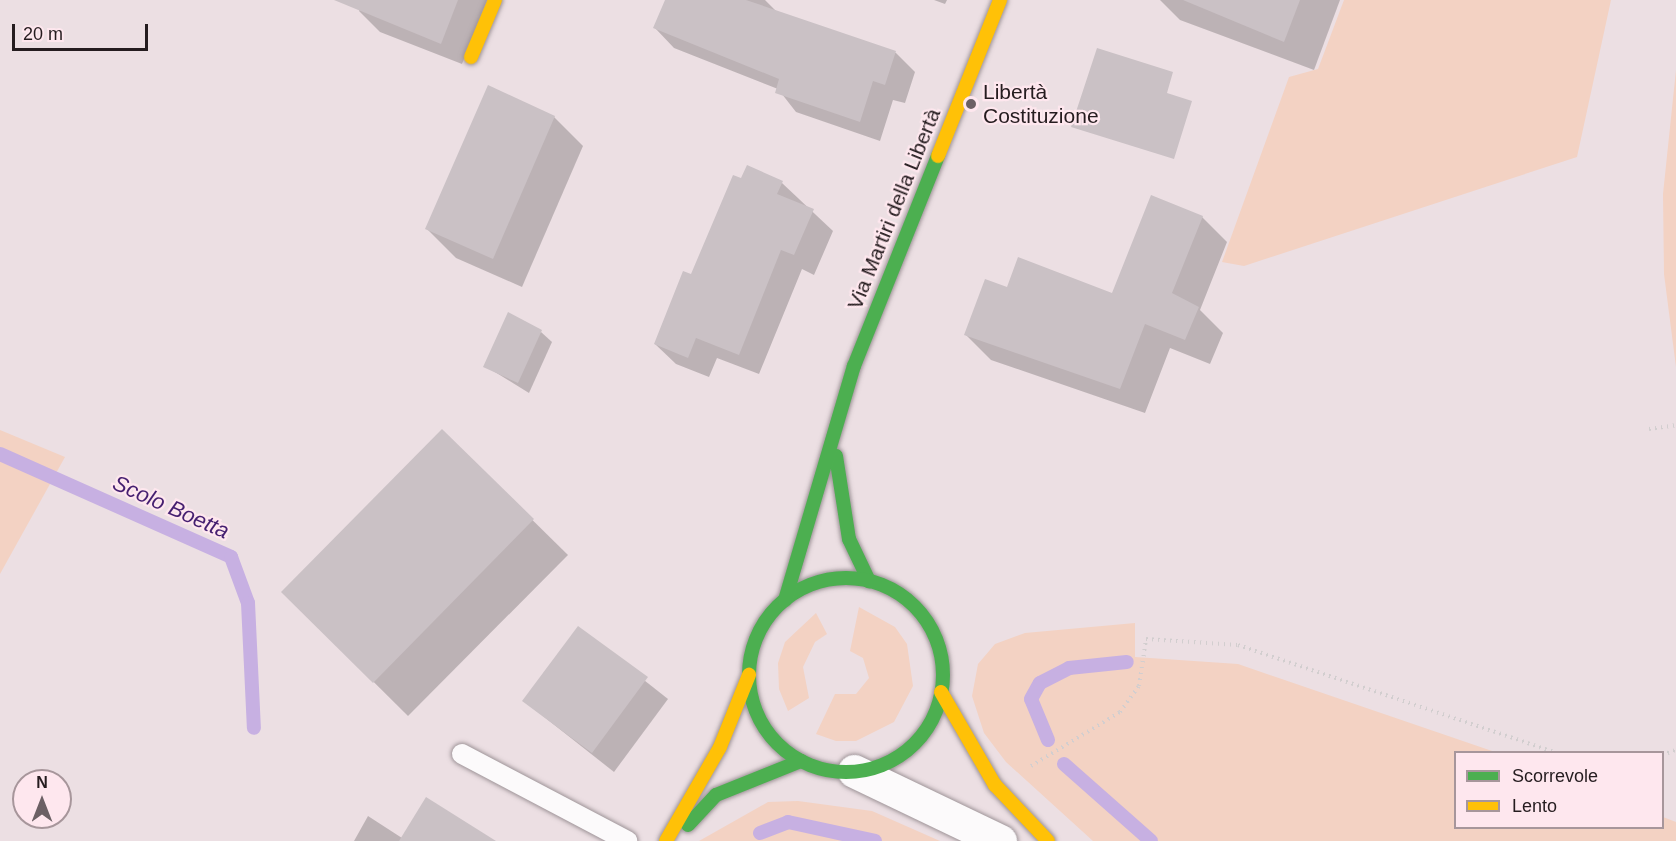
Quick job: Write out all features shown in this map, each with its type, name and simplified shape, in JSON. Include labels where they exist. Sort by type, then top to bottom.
[{"type":"street","points":[[471,57],[495,0]]},
{"type":"street","name":"Via Martiri della Libertà","points":[[666,841],[720,747],[749,675],[755,641],[785,600],[854,366],[1000,0]]},
{"type":"street","name":"Via Martiri della Libertà","points":[[834,436],[849,539],[869,581]]},
{"type":"street","name":"Via Martiri della Libertà","points":[[785,600],[815,583],[869,581],[902,596],[927,622],[941,655],[941,692],[929,725],[904,753],[854,771]]},
{"type":"street","name":"Via Martiri della Libertà","points":[[749,675],[763,724],[801,761]]},
{"type":"street","points":[[941,692],[995,785],[1048,841]]},
{"type":"street","points":[[672,841],[716,795],[801,761],[854,771],[1000,841]]},
{"type":"lane","points":[[462,754],[627,841]]},
{"type":"path","points":[[1649,429],[1676,425]]},
{"type":"path","points":[[995,785],[1120,712],[1139,686],[1146,639],[1238,645],[1548,751]]},
{"type":"shaded area","points":[[1344,0],[1611,0],[1577,157],[1244,266],[1222,262],[1289,77],[1318,69]]},
{"type":"shaded area","points":[[1676,70],[1676,367],[1664,274],[1663,194]]},
{"type":"shaded area","points":[[0,430],[65,457],[0,574]]},
{"type":"shaded area","points":[[859,607],[895,627],[907,644],[913,686],[894,722],[856,741],[836,741],[816,734],[835,694],[856,694],[869,678],[863,658],[850,651]]},
{"type":"shaded area","points":[[816,613],[827,634],[815,642],[803,667],[809,698],[788,711],[779,689],[778,663],[785,642]]},
{"type":"shaded area","points":[[1135,623],[1135,657],[1238,664],[1492,751],[1454,751],[1454,829],[1664,829],[1664,817],[1676,822],[1676,841],[1093,841],[1006,762],[984,733],[972,696],[978,664],[995,644],[1025,633]]},
{"type":"shaded area","points":[[798,801],[872,811],[940,841],[699,841],[768,802]]},
{"type":"building","points":[[334,0],[458,0],[441,44]]},
{"type":"building","points":[[665,0],[746,0],[896,51],[885,85],[873,81],[860,122],[775,93],[779,79],[653,28]]},
{"type":"building","points":[[1183,0],[1300,0],[1284,42]]},
{"type":"building","points":[[1097,48],[1173,72],[1167,93],[1192,101],[1174,159],[1071,127]]},
{"type":"building","points":[[488,85],[555,116],[493,259],[425,229]]},
{"type":"building","points":[[747,165],[783,181],[777,194],[814,209],[794,255],[781,250],[739,355],[696,338],[688,358],[654,344],[683,271],[691,274],[733,175],[741,178]]},
{"type":"building","points":[[1151,195],[1203,216],[1172,293],[1199,307],[1185,340],[1145,324],[1120,389],[964,335],[985,279],[1007,287],[1018,257],[1112,293]]},
{"type":"building","points":[[508,312],[542,330],[518,383],[483,367]]},
{"type":"building","points":[[442,429],[534,519],[373,683],[281,592]]},
{"type":"building","points":[[578,626],[648,677],[592,753],[522,701]]},
{"type":"building","points":[[426,797],[496,841],[399,841]]},
{"type":"waterway","name":"Scolo Boetta","points":[[0,454],[231,557],[248,603],[254,728]]},
{"type":"waterway","points":[[1048,740],[1031,699],[1040,683],[1069,668],[1127,662]]},
{"type":"waterway","points":[[1064,764],[1151,841]]},
{"type":"waterway","points":[[760,833],[788,822],[875,841]]},
{"type":"traffic: fast","points":[[785,600],[854,366],[938,156]]},
{"type":"traffic: fast","points":[[836,456],[849,539],[869,581]]},
{"type":"traffic: fast","points":[[846,578],[865,580],[892,590],[907,600],[921,614],[935,638],[941,656],[943,675],[941,694],[931,721],[921,736],[907,750],[883,764],[865,770],[846,772],[827,770],[800,760],[785,750],[771,736],[757,712],[751,694],[749,675],[751,656],[761,629],[771,614],[785,600],[809,586],[827,580],[846,578]]},
{"type":"traffic: fast","points":[[688,825],[716,795],[801,761]]},
{"type":"traffic: slow","points":[[471,57],[495,0]]},
{"type":"traffic: slow","points":[[938,156],[1000,0]]},
{"type":"traffic: slow","points":[[666,841],[720,747],[749,675]]},
{"type":"traffic: slow","points":[[941,692],[995,785],[1048,841]]},
{"type":"place","name":"Libertà Costituzione","points":[[971,104]]}]
